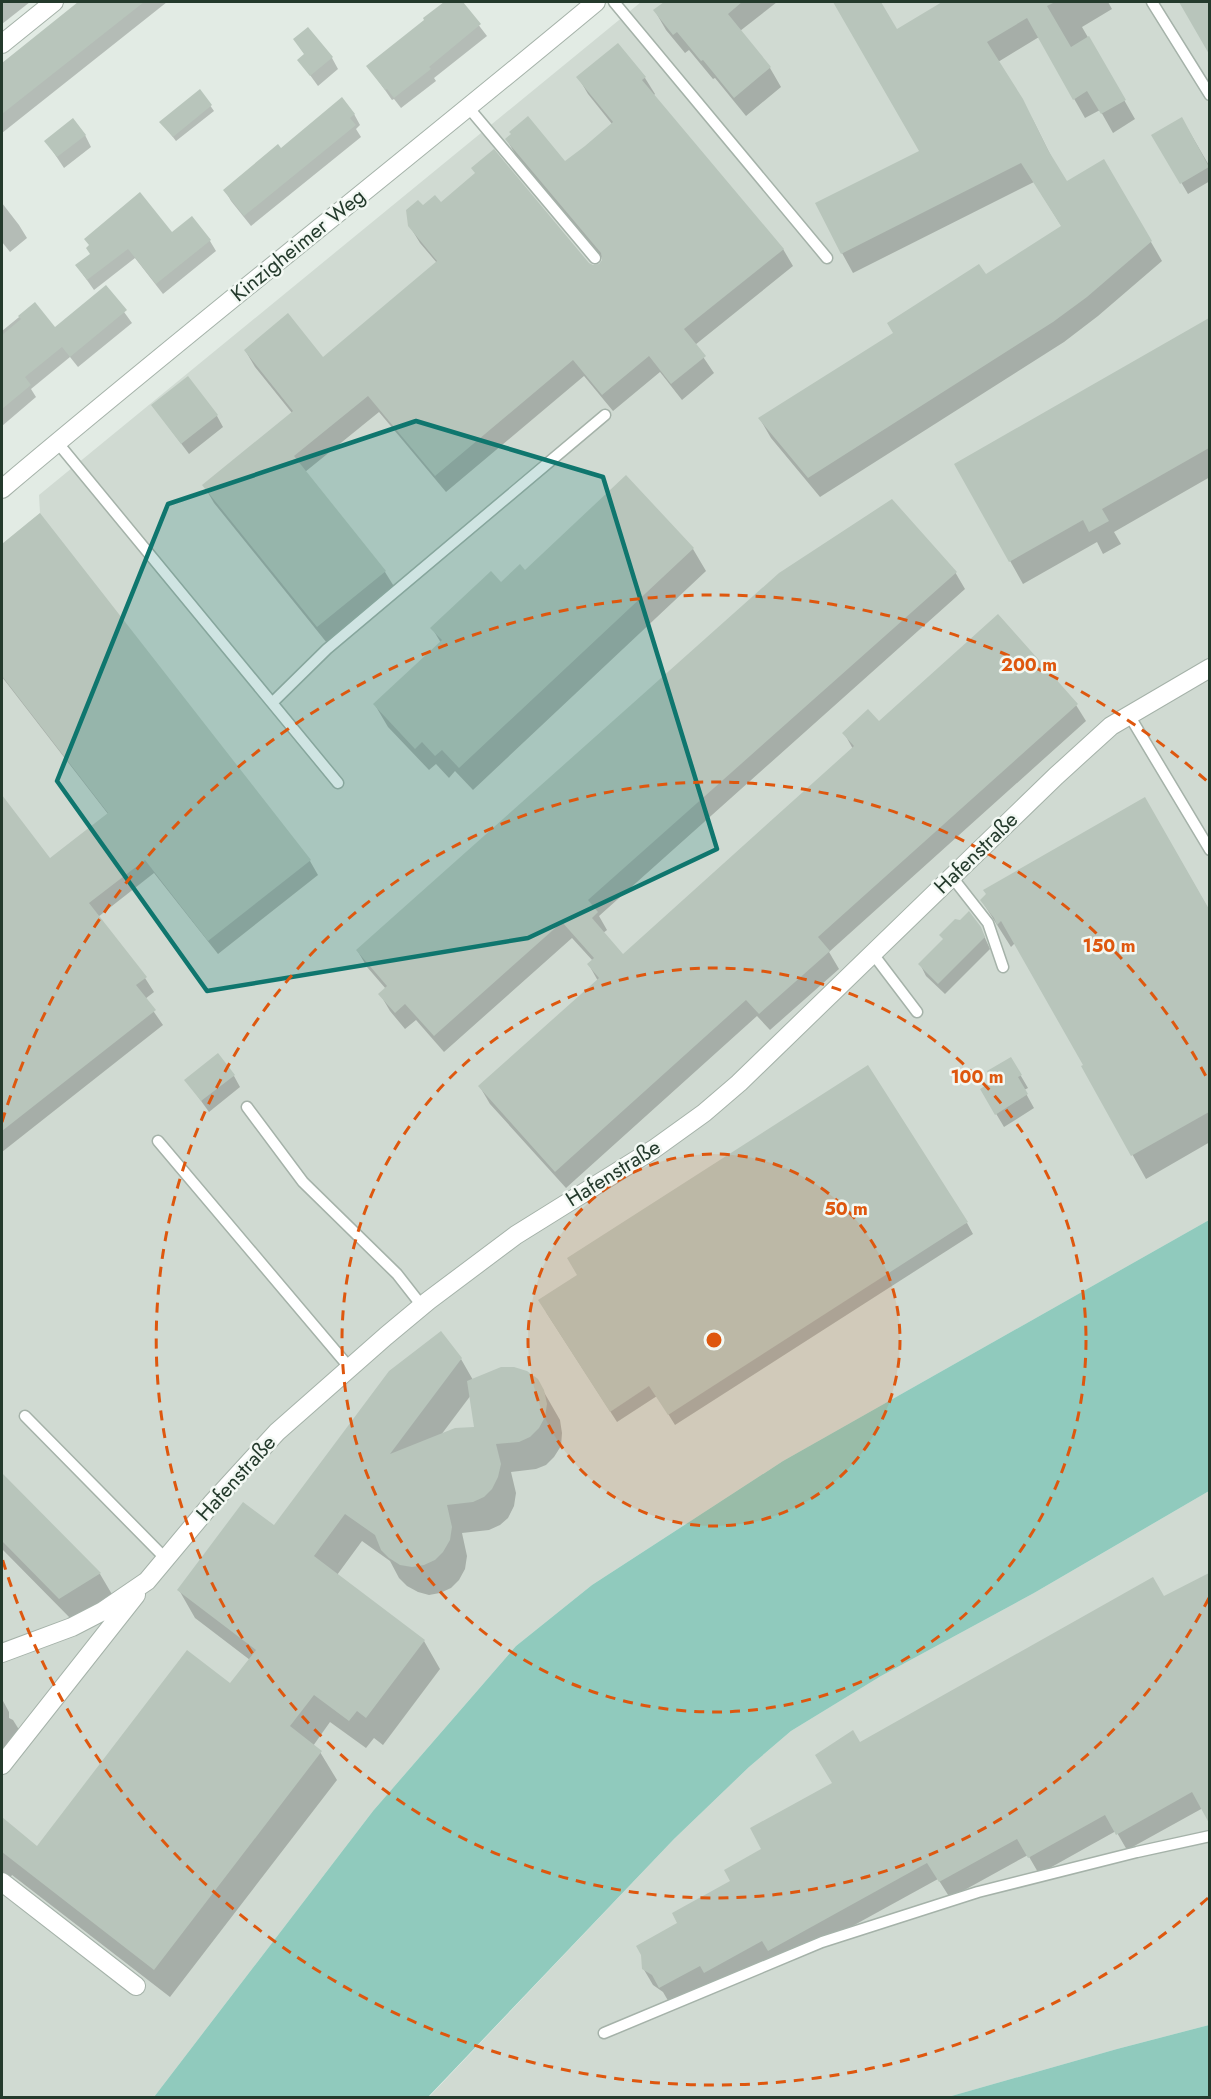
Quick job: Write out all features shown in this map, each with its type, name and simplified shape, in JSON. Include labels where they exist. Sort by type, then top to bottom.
[{"type":"street","points":[[2,44],[54,2]]},
{"type":"street","name":"Kinzigheimer Weg","points":[[2,489],[120,389],[596,2]]},
{"type":"street","name":"Hafenstraße","points":[[2,1653],[72,1627],[103,1611],[147,1581],[213,1502],[278,1432],[349,1367],[422,1306],[516,1235],[654,1149],[704,1113],[739,1083],[1056,776],[1111,726],[1209,668]]},
{"type":"street","points":[[2,1765],[147,1581]]},
{"type":"street","points":[[2,1882],[136,1986]]},
{"type":"lane","points":[[614,2],[827,258]]},
{"type":"lane","points":[[1152,2],[1209,95]]},
{"type":"lane","points":[[468,107],[595,258]]},
{"type":"lane","points":[[272,703],[327,649],[605,415]]},
{"type":"lane","points":[[57,442],[338,783]]},
{"type":"lane","points":[[1129,715],[1209,850]]},
{"type":"lane","points":[[952,877],[988,923],[1003,967]]},
{"type":"lane","points":[[873,954],[917,1012]]},
{"type":"lane","points":[[247,1107],[303,1182],[397,1274],[422,1306]]},
{"type":"lane","points":[[158,1141],[349,1367]]},
{"type":"lane","points":[[25,1416],[166,1559]]},
{"type":"lane","points":[[604,2032],[822,1942],[978,1892],[1209,1836]]},
{"type":"highlighted area","points":[[416,421],[603,477],[717,849],[528,938],[207,991],[57,781],[168,504]]},
{"type":"shaded area","points":[[641,2],[1209,2],[1209,1220],[783,1461],[592,1585],[516,1646],[373,1811],[154,2097],[2,2098],[2,544],[40,513],[39,495]]},
{"type":"shaded area","points":[[1209,1491],[1209,2025],[948,2097],[428,2098],[674,1839],[749,1767],[791,1731],[881,1676],[1034,1593]]},
{"type":"water","points":[[1209,1220],[1209,1491],[1034,1593],[881,1676],[791,1731],[749,1767],[674,1839],[428,2097],[154,2097],[373,1811],[516,1646],[592,1585],[783,1461]]},
{"type":"water","points":[[1209,2025],[1209,2097],[948,2097],[1117,2049]]},
{"type":"building","points":[[78,2],[144,2],[2,114],[2,63]]},
{"type":"building","points":[[444,2],[463,2],[481,24],[429,67],[431,69],[394,98],[366,66]]},
{"type":"building","points":[[664,2],[742,2],[728,14],[771,67],[734,98],[703,60],[701,61],[677,32],[673,35],[653,10]]},
{"type":"building","points":[[833,2],[881,2],[897,29],[942,2],[1055,2],[1047,6],[1071,47],[1089,36],[1126,100],[1101,114],[1087,91],[1073,100],[1027,18],[987,42],[1023,99],[1048,150],[1067,181],[1104,159],[1152,241],[1087,297],[1053,322],[808,478],[758,418],[893,333],[887,323],[979,264],[986,274],[1061,226],[1021,163],[841,254],[815,203],[919,151]]},
{"type":"building","points":[[1179,2],[1209,2],[1209,54]]},
{"type":"building","points":[[308,27],[333,57],[310,76],[297,60],[304,54],[293,39]]},
{"type":"building","points":[[618,43],[646,77],[642,80],[784,249],[684,329],[706,356],[671,384],[649,356],[602,395],[573,360],[435,476],[368,396],[294,456],[386,571],[317,627],[202,485],[293,411],[244,350],[288,313],[323,357],[437,261],[408,226],[406,210],[418,200],[423,205],[435,195],[441,202],[475,173],[471,168],[494,149],[589,263],[599,264],[602,260],[601,253],[505,139],[511,134],[509,132],[528,116],[565,161],[585,146],[613,122],[576,77]]},
{"type":"building","points":[[200,89],[212,105],[173,137],[159,122]]},
{"type":"building","points":[[342,97],[355,114],[350,118],[356,125],[244,216],[223,190],[278,144],[281,148]]},
{"type":"building","points":[[1182,117],[1209,167],[1180,184],[1151,135]]},
{"type":"building","points":[[73,118],[86,135],[57,157],[44,141]]},
{"type":"building","points":[[140,192],[172,232],[192,216],[211,240],[156,284],[128,249],[87,280],[75,265],[90,254],[86,248],[89,245],[84,239]]},
{"type":"building","points":[[106,285],[127,310],[70,357],[62,347],[25,377],[31,385],[2,409],[2,335],[21,319],[18,316],[35,302],[55,327]]},
{"type":"building","points":[[1209,318],[1209,448],[1102,509],[1109,521],[1089,532],[1083,520],[1009,562],[954,464]]},
{"type":"building","points":[[188,376],[218,415],[181,444],[151,405]]},
{"type":"building","points":[[626,475],[694,548],[459,768],[442,750],[435,756],[422,742],[415,749],[373,704],[442,640],[430,628],[491,571],[501,582],[520,564],[525,570]]},
{"type":"building","points":[[892,499],[957,572],[588,900],[598,912],[592,918],[623,954],[854,746],[842,733],[868,709],[879,721],[998,614],[1078,704],[818,937],[830,951],[759,1014],[746,1000],[555,1172],[478,1086],[599,978],[587,964],[594,958],[562,922],[434,1036],[405,1004],[395,1013],[378,994],[387,986],[356,950],[779,573]]},
{"type":"building","points":[[40,513],[311,860],[208,941],[145,860],[89,903],[147,977],[136,985],[156,1010],[2,1131],[2,795],[50,858],[108,813],[2,676],[2,544]]},
{"type":"building","points":[[1145,797],[1209,909],[1209,1112],[1131,1156],[1081,1066],[1083,1065],[1001,921],[997,925],[980,900],[986,894],[983,890]]},
{"type":"building","points":[[969,911],[981,927],[985,937],[938,984],[918,964],[943,939],[939,935],[955,919],[960,920]]},
{"type":"building","points":[[218,1053],[235,1075],[201,1101],[184,1080]]},
{"type":"building","points":[[1011,1057],[1022,1075],[1018,1077],[1028,1094],[995,1115],[980,1089],[993,1081],[987,1071]]},
{"type":"building","points":[[868,1065],[968,1222],[668,1415],[649,1386],[610,1412],[538,1300],[577,1275],[567,1258]]},
{"type":"building","points":[[441,1331],[462,1358],[390,1454],[455,1428],[474,1427],[467,1381],[501,1367],[514,1367],[527,1371],[538,1379],[544,1390],[547,1404],[545,1417],[530,1437],[519,1442],[496,1444],[501,1464],[492,1489],[484,1497],[473,1502],[447,1505],[452,1527],[450,1540],[435,1560],[412,1567],[400,1565],[381,1550],[375,1535],[345,1514],[314,1556],[425,1640],[366,1718],[357,1711],[349,1721],[314,1695],[290,1726],[322,1751],[154,1970],[2,1852],[2,1817],[37,1846],[187,1650],[230,1683],[256,1650],[177,1590],[243,1502],[274,1525],[389,1371]]},
{"type":"building","points":[[2,1473],[101,1573],[59,1599],[2,1541]]},
{"type":"building","points":[[1209,1573],[1209,1823],[1192,1792],[1116,1835],[1105,1815],[1028,1858],[1017,1839],[939,1882],[927,1863],[768,1951],[762,1941],[704,1973],[700,1966],[659,1988],[652,1975],[642,1969],[641,1955],[636,1946],[677,1923],[672,1913],[730,1881],[724,1870],[761,1849],[750,1828],[832,1783],[815,1755],[853,1730],[860,1742],[1153,1577],[1164,1596]]}]
